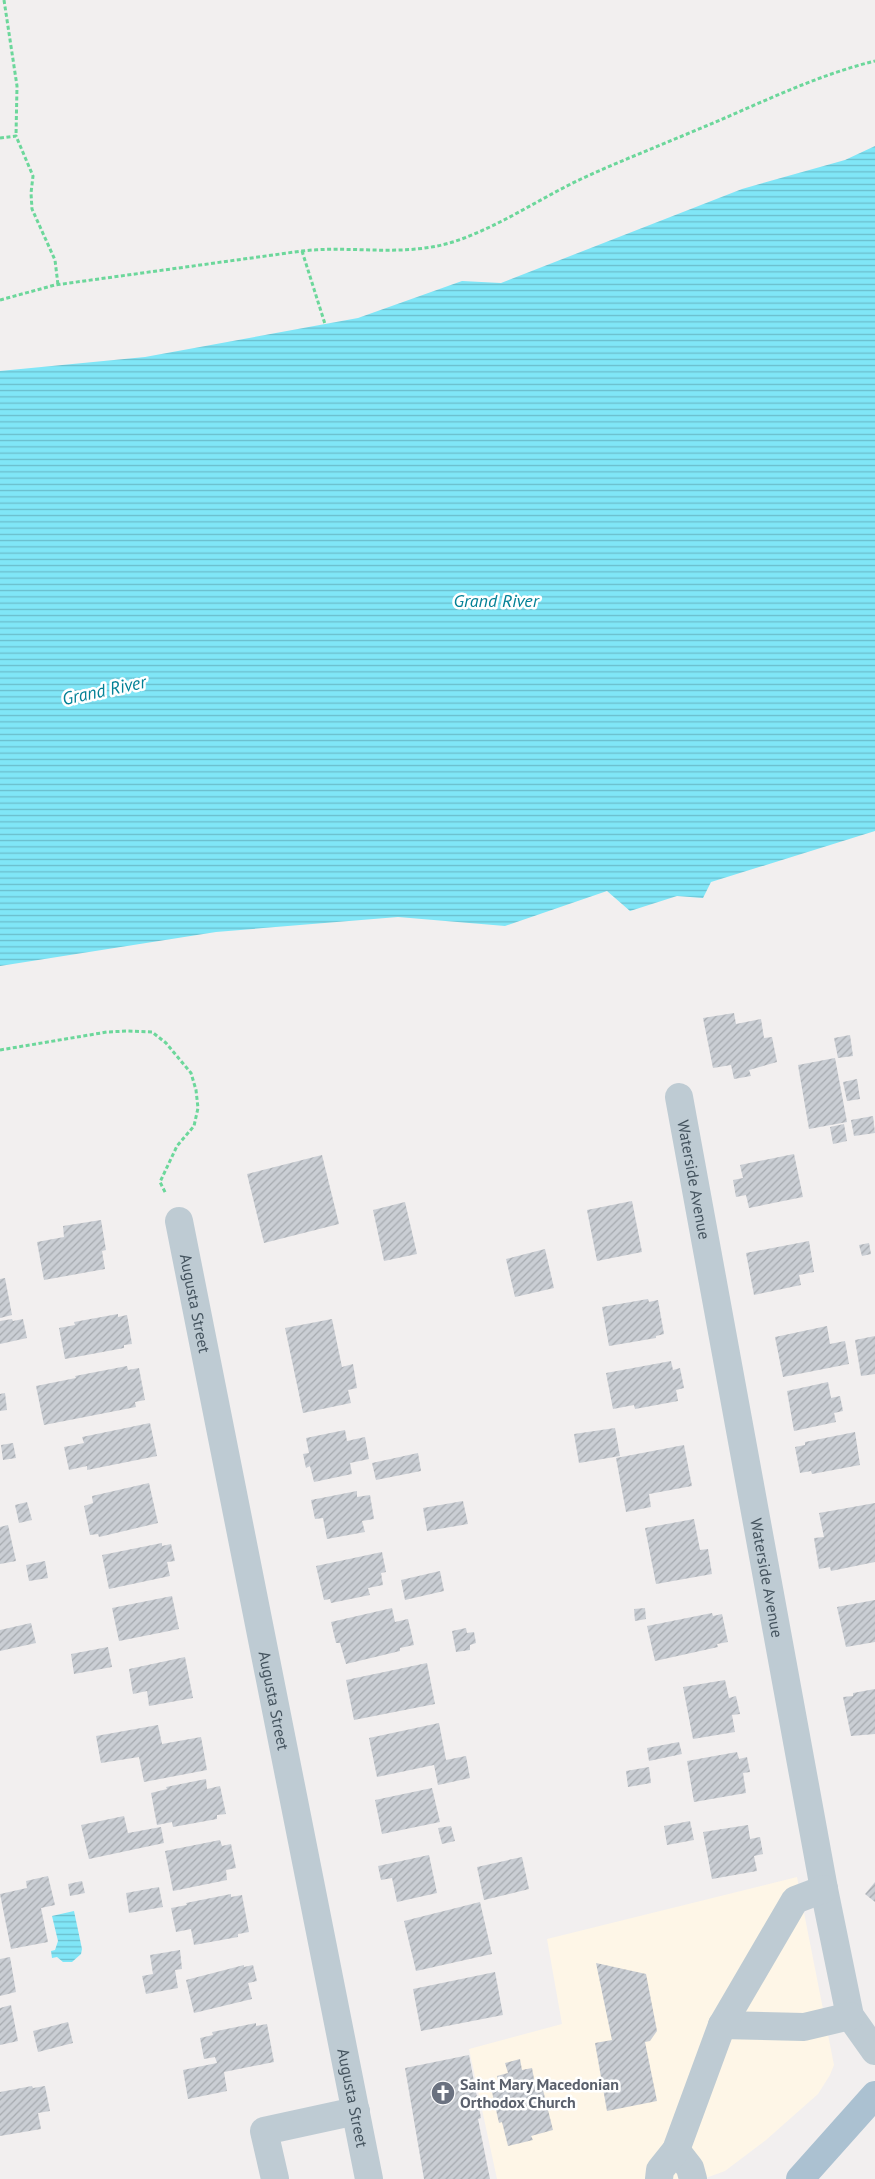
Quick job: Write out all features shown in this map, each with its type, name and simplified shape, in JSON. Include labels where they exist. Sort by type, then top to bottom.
[{"type":"main road","points":[[800,2179],[875,2095]]},
{"type":"street","name":"Waterside Avenue","points":[[679,1097],[824,1889],[850,2016],[875,2051]]},
{"type":"street","name":"Augusta Street","points":[[179,1221],[370,2179]]},
{"type":"street","points":[[659,2179],[660,2170],[676,2150],[722,2025],[795,1900],[824,1889]]},
{"type":"street","points":[[722,2025],[804,2027],[850,2016]]},
{"type":"street","points":[[274,2179],[264,2131],[356,2111]]},
{"type":"street","points":[[676,2150],[690,2168],[693,2179]]},
{"type":"path","points":[[4,0],[16,86],[16,136],[33,176],[31,192],[32,209],[55,260],[58,285]]},
{"type":"path","points":[[0,300],[58,285],[302,251],[320,249],[398,252],[455,242],[508,219],[580,179],[780,94],[858,65],[875,61]]},
{"type":"path","points":[[0,138],[16,136]]},
{"type":"path","points":[[302,251],[325,324]]},
{"type":"path","points":[[0,1050],[107,1032],[128,1031],[152,1032],[166,1044],[191,1072],[198,1108],[194,1126],[177,1146],[160,1182],[179,1221]]},
{"type":"shaded area","points":[[797,1877],[834,2065],[818,2094],[766,2140],[725,2171],[703,2179],[497,2179],[469,2049],[562,2024],[547,1939]]},
{"type":"water","name":"Grand River","points":[[875,146],[875,831],[711,882],[703,898],[677,896],[630,911],[607,891],[505,926],[398,917],[216,932],[0,966],[0,371],[145,357],[358,318],[462,281],[501,283],[742,189],[845,160]]},
{"type":"water","points":[[74,1911],[82,1949],[81,1954],[72,1962],[63,1962],[57,1957],[52,1958],[51,1951],[55,1950],[58,1941],[52,1916]]},
{"type":"building","points":[[734,1013],[736,1024],[761,1019],[764,1038],[772,1037],[777,1062],[749,1070],[751,1076],[734,1079],[731,1065],[713,1068],[703,1018]]},
{"type":"building","points":[[850,1035],[853,1056],[838,1058],[834,1038]]},
{"type":"building","points":[[835,1058],[847,1122],[809,1129],[798,1065]]},
{"type":"building","points":[[857,1079],[860,1099],[847,1101],[843,1082]]},
{"type":"building","points":[[873,1116],[875,1133],[854,1136],[851,1120]]},
{"type":"building","points":[[844,1124],[847,1141],[833,1144],[830,1127]]},
{"type":"building","points":[[794,1154],[803,1197],[749,1208],[746,1195],[736,1197],[733,1180],[743,1178],[740,1165]]},
{"type":"building","points":[[322,1155],[339,1224],[264,1243],[247,1174]]},
{"type":"building","points":[[632,1201],[642,1252],[597,1261],[587,1210]]},
{"type":"building","points":[[405,1202],[417,1254],[384,1261],[373,1210]]},
{"type":"building","points":[[101,1220],[106,1250],[102,1251],[105,1269],[44,1280],[37,1242],[64,1237],[63,1226]]},
{"type":"building","points":[[809,1241],[814,1272],[799,1275],[801,1285],[754,1295],[746,1253]]},
{"type":"building","points":[[869,1243],[871,1254],[862,1256],[859,1245]]},
{"type":"building","points":[[545,1249],[554,1288],[515,1297],[506,1259]]},
{"type":"building","points":[[5,1278],[12,1315],[0,1318],[0,1279]]},
{"type":"building","points":[[648,1299],[649,1302],[658,1300],[664,1334],[656,1336],[656,1338],[609,1346],[602,1307]]},
{"type":"building","points":[[118,1314],[118,1317],[127,1315],[132,1344],[124,1345],[124,1348],[65,1359],[59,1328],[75,1325],[74,1322]]},
{"type":"building","points":[[12,1319],[13,1321],[23,1319],[27,1338],[0,1344],[0,1321]]},
{"type":"building","points":[[332,1319],[342,1367],[353,1364],[357,1388],[348,1390],[351,1403],[303,1413],[285,1328]]},
{"type":"building","points":[[827,1326],[830,1344],[845,1341],[849,1364],[783,1377],[775,1337]]},
{"type":"building","points":[[875,1336],[875,1374],[861,1376],[855,1340]]},
{"type":"building","points":[[671,1361],[673,1370],[680,1368],[684,1388],[676,1390],[678,1401],[635,1409],[634,1405],[613,1409],[606,1373]]},
{"type":"building","points":[[127,1366],[128,1370],[139,1368],[145,1400],[135,1402],[136,1407],[44,1425],[36,1386]]},
{"type":"building","points":[[828,1382],[831,1398],[840,1396],[843,1411],[834,1413],[836,1422],[794,1431],[787,1391]]},
{"type":"building","points":[[5,1393],[7,1410],[0,1411],[0,1394]]},
{"type":"building","points":[[150,1423],[157,1456],[87,1470],[87,1466],[69,1470],[64,1447],[84,1443],[82,1437]]},
{"type":"building","points":[[615,1428],[620,1456],[579,1463],[574,1434]]},
{"type":"building","points":[[345,1430],[347,1441],[365,1437],[369,1459],[350,1463],[352,1474],[314,1482],[310,1466],[306,1468],[303,1454],[309,1453],[306,1438]]},
{"type":"building","points":[[855,1432],[860,1465],[812,1474],[811,1471],[800,1473],[795,1447],[805,1445],[805,1442]]},
{"type":"building","points":[[13,1443],[16,1458],[3,1460],[1,1445]]},
{"type":"building","points":[[684,1445],[692,1486],[649,1494],[651,1507],[626,1512],[616,1458]]},
{"type":"building","points":[[418,1453],[421,1471],[376,1480],[372,1463]]},
{"type":"building","points":[[149,1483],[158,1523],[99,1537],[98,1534],[90,1535],[84,1506],[93,1503],[92,1496]]},
{"type":"building","points":[[357,1491],[357,1497],[370,1495],[374,1519],[362,1521],[365,1532],[327,1539],[323,1518],[315,1519],[311,1500]]},
{"type":"building","points":[[463,1501],[468,1524],[427,1531],[423,1508]]},
{"type":"building","points":[[27,1502],[32,1520],[19,1523],[15,1505]]},
{"type":"building","points":[[875,1503],[875,1562],[831,1571],[830,1567],[819,1569],[814,1538],[824,1537],[819,1513]]},
{"type":"building","points":[[694,1519],[700,1550],[708,1549],[712,1574],[656,1584],[645,1528]]},
{"type":"building","points":[[8,1525],[16,1561],[0,1564],[0,1527]]},
{"type":"building","points":[[162,1543],[162,1546],[171,1544],[175,1561],[167,1562],[170,1576],[109,1589],[102,1555]]},
{"type":"building","points":[[382,1552],[386,1572],[381,1573],[383,1585],[368,1588],[370,1595],[331,1603],[330,1599],[324,1600],[316,1566]]},
{"type":"building","points":[[45,1561],[48,1578],[29,1581],[26,1565]]},
{"type":"building","points":[[440,1571],[444,1591],[405,1600],[401,1580]]},
{"type":"building","points":[[172,1596],[179,1629],[119,1641],[112,1608]]},
{"type":"building","points":[[875,1600],[875,1642],[846,1647],[837,1607]]},
{"type":"building","points":[[392,1608],[395,1622],[408,1619],[414,1645],[400,1648],[400,1651],[346,1664],[340,1643],[336,1643],[331,1622]]},
{"type":"building","points":[[645,1608],[646,1619],[635,1621],[634,1609]]},
{"type":"building","points":[[712,1613],[713,1616],[722,1614],[728,1642],[717,1644],[718,1647],[655,1661],[647,1626]]},
{"type":"building","points":[[31,1623],[36,1643],[0,1651],[0,1630]]},
{"type":"building","points":[[466,1628],[467,1633],[474,1632],[476,1643],[470,1645],[470,1650],[456,1652],[452,1631]]},
{"type":"building","points":[[108,1647],[112,1667],[74,1674],[71,1654]]},
{"type":"building","points":[[185,1657],[193,1698],[149,1706],[147,1691],[133,1694],[129,1669]]},
{"type":"building","points":[[427,1663],[435,1704],[354,1720],[346,1680]]},
{"type":"building","points":[[725,1680],[729,1698],[736,1696],[740,1714],[732,1715],[735,1732],[693,1739],[683,1687]]},
{"type":"building","points":[[875,1689],[875,1734],[851,1736],[843,1697]]},
{"type":"building","points":[[439,1723],[446,1760],[466,1756],[470,1778],[438,1785],[434,1765],[377,1777],[369,1738]]},
{"type":"building","points":[[158,1725],[162,1744],[201,1737],[207,1770],[144,1782],[139,1757],[101,1763],[96,1736]]},
{"type":"building","points":[[679,1742],[682,1754],[649,1761],[647,1748]]},
{"type":"building","points":[[737,1752],[739,1759],[747,1757],[750,1772],[743,1773],[746,1793],[694,1802],[687,1761]]},
{"type":"building","points":[[649,1767],[651,1783],[628,1787],[626,1771]]},
{"type":"building","points":[[206,1779],[207,1789],[220,1786],[226,1814],[217,1815],[217,1819],[173,1827],[172,1822],[157,1825],[151,1793],[167,1789],[166,1787]]},
{"type":"building","points":[[432,1788],[440,1822],[382,1834],[375,1800]]},
{"type":"building","points":[[124,1816],[128,1833],[161,1827],[164,1843],[89,1859],[81,1825]]},
{"type":"building","points":[[690,1821],[694,1840],[667,1845],[664,1826]]},
{"type":"building","points":[[748,1825],[750,1839],[760,1837],[763,1854],[754,1856],[757,1871],[712,1879],[703,1832]]},
{"type":"building","points":[[451,1826],[455,1841],[442,1844],[438,1828]]},
{"type":"building","points":[[220,1840],[222,1846],[231,1844],[236,1868],[226,1870],[227,1880],[173,1891],[165,1851]]},
{"type":"building","points":[[429,1855],[437,1893],[397,1902],[392,1878],[381,1880],[378,1866]]},
{"type":"building","points":[[522,1857],[529,1889],[484,1900],[477,1867]]},
{"type":"building","points":[[48,1876],[55,1905],[41,1908],[48,1942],[11,1949],[0,1894],[27,1888],[26,1881]]},
{"type":"building","points":[[82,1881],[85,1893],[70,1896],[68,1884]]},
{"type":"building","points":[[875,1882],[875,1902],[865,1894]]},
{"type":"building","points":[[159,1887],[163,1907],[129,1913],[126,1893]]},
{"type":"building","points":[[231,1894],[231,1897],[242,1895],[249,1932],[238,1934],[238,1937],[194,1945],[191,1929],[176,1932],[171,1908]]},
{"type":"building","points":[[480,1902],[492,1954],[416,1971],[404,1921]]},
{"type":"building","points":[[180,1950],[182,1969],[175,1970],[178,1988],[146,1994],[142,1976],[153,1974],[150,1955]]},
{"type":"building","points":[[10,1957],[16,1992],[0,1996],[0,1959]]},
{"type":"building","points":[[596,1963],[646,1974],[657,2031],[650,2041],[645,2042],[657,2101],[607,2111],[595,2043],[612,2040]]},
{"type":"building","points":[[244,1965],[244,1967],[253,1965],[257,1981],[248,1983],[252,1999],[194,2013],[186,1980]]},
{"type":"building","points":[[495,1972],[503,2015],[421,2031],[413,1989]]},
{"type":"building","points":[[11,2005],[18,2041],[0,2045],[0,2008]]},
{"type":"building","points":[[68,2022],[73,2043],[38,2052],[33,2031]]},
{"type":"building","points":[[256,2023],[256,2026],[267,2024],[274,2062],[224,2072],[227,2091],[188,2099],[183,2070],[217,2063],[215,2057],[204,2059],[200,2038],[213,2035],[212,2032]]},
{"type":"building","name":"Saint Mary Macedonian Orthodox Church","points":[[469,2055],[481,2118],[478,2119],[490,2179],[424,2179],[405,2068]]},
{"type":"building","points":[[520,2059],[522,2070],[532,2068],[535,2084],[541,2082],[553,2130],[531,2136],[533,2140],[508,2146],[502,2122],[499,2123],[492,2092],[500,2090],[497,2076],[508,2073],[505,2063]]},
{"type":"building","points":[[32,2086],[33,2088],[45,2086],[50,2111],[38,2113],[41,2129],[0,2136],[0,2092]]},
{"type":"place","name":"Saint Mary Macedonian Orthodox Church","points":[[443,2093]]}]
